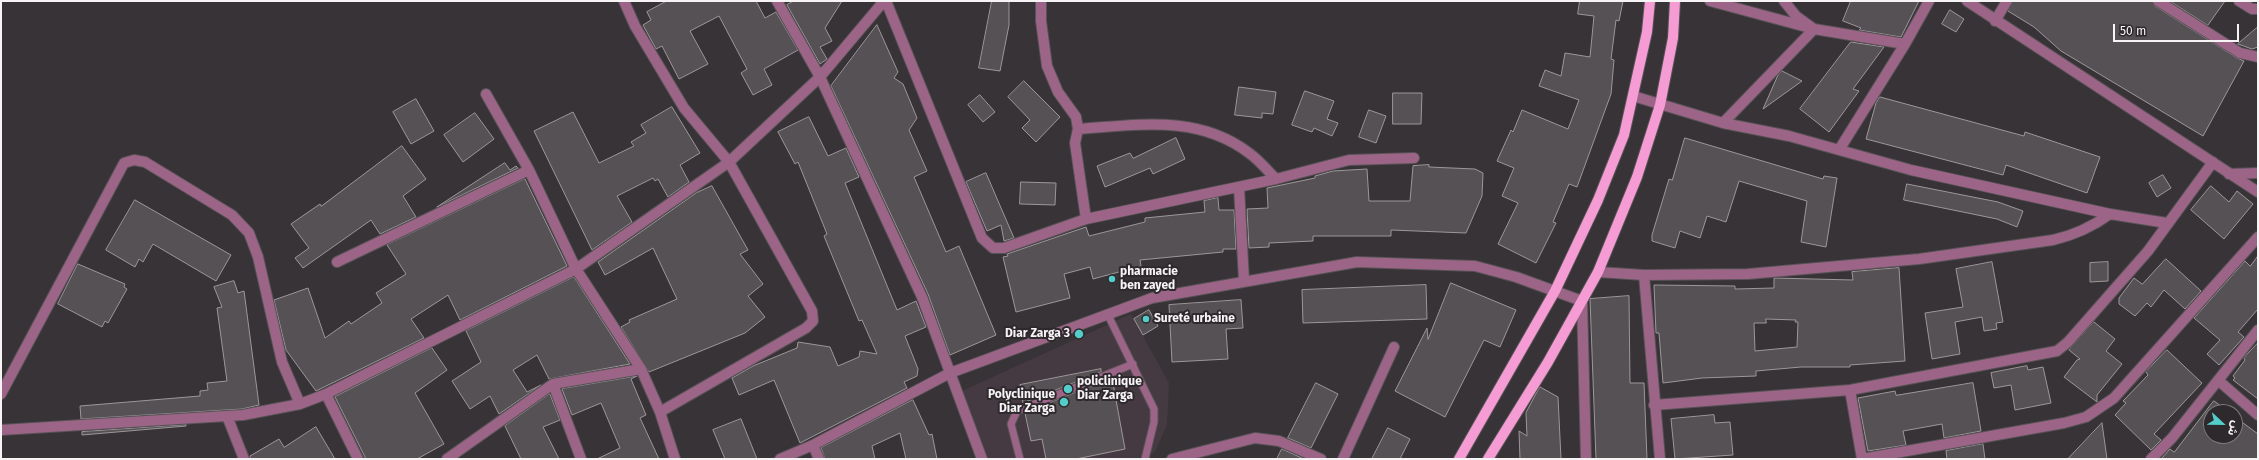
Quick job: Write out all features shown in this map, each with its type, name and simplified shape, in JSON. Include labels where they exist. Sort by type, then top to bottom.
[{"type":"main road","points":[[1459,459],[1554,291],[1598,200],[1624,135],[1647,32],[1650,1]]},
{"type":"main road","points":[[1488,459],[1548,362],[1598,272],[1637,177],[1660,105],[1673,38],[1675,1]]},
{"type":"street","points":[[624,1],[635,26],[684,108],[729,162],[812,311],[813,321],[806,328],[660,412]]},
{"type":"street","points":[[777,1],[820,77],[922,297],[982,459]]},
{"type":"street","points":[[1,430],[227,416],[300,404],[326,394],[576,269],[729,162],[820,77],[885,1],[982,238],[993,248],[1004,248],[1086,219],[1276,179],[1349,160],[1414,158]]},
{"type":"street","points":[[1041,1],[1041,21],[1047,66],[1058,92],[1076,117],[1078,129],[1075,143],[1086,219]]},
{"type":"street","points":[[1710,1],[1814,29],[1905,44]]},
{"type":"street","points":[[1784,1],[1796,16],[1814,29]]},
{"type":"street","points":[[1839,150],[1905,44],[1929,1]]},
{"type":"street","points":[[1967,1],[1995,21],[2213,162],[2228,174],[2258,192]]},
{"type":"street","points":[[1995,21],[2007,1]]},
{"type":"street","points":[[2158,1],[2240,54],[2258,57]]},
{"type":"street","points":[[2239,1],[2252,8],[2258,9]]},
{"type":"street","points":[[1723,123],[1814,29]]},
{"type":"street","points":[[486,94],[529,170],[576,269],[641,369],[660,412],[675,459]]},
{"type":"street","points":[[1633,96],[1723,123],[1789,136],[1911,170],[2110,214],[2168,223]]},
{"type":"street","points":[[1078,129],[1169,123],[1197,128],[1224,138],[1249,153],[1276,179]]},
{"type":"street","points":[[1,394],[124,163],[134,160],[145,162],[232,215],[250,233],[258,257],[282,362],[300,404]]},
{"type":"street","points":[[1654,405],[1850,390],[2057,351],[2068,342],[2148,251],[2213,162]]},
{"type":"street","points":[[337,262],[529,170]]},
{"type":"street","points":[[2228,174],[2258,173]]},
{"type":"street","points":[[1239,187],[1244,281]]},
{"type":"street","points":[[1598,272],[1644,275],[1748,274],[1918,259],[2011,247],[2072,236],[2091,227],[2110,214]]},
{"type":"street","points":[[1850,390],[1862,459],[2070,422],[2096,412],[2114,398],[2258,237]]},
{"type":"street","points":[[780,459],[813,445],[950,373],[1152,298],[1357,262],[1475,266],[1516,277],[1582,301],[1586,459]]},
{"type":"street","points":[[1644,275],[1654,405],[1660,459]]},
{"type":"street","points":[[2151,459],[2172,438],[2219,381],[2258,330]]},
{"type":"street","points":[[1343,459],[1394,347]]},
{"type":"street","points":[[447,459],[553,384],[641,369]]},
{"type":"street","points":[[2219,381],[2258,415]]},
{"type":"street","points":[[553,384],[581,459]]},
{"type":"street","points":[[326,394],[358,459]]},
{"type":"street","points":[[227,416],[244,459]]},
{"type":"street","points":[[1172,459],[1255,438],[1279,441],[1321,459]]},
{"type":"street","points":[[813,445],[819,459]]},
{"type":"lane","points":[[1108,315],[1154,409],[1154,422],[1145,459]]},
{"type":"lane","points":[[1020,459],[1010,424],[1017,411],[1133,364]]},
{"type":"shaded area","name":"policlinique Diar Zarga","points":[[1131,314],[1169,383],[1167,425],[1155,452],[1134,459],[978,459],[955,394]]},
{"type":"building","points":[[667,1],[756,1],[765,18],[776,12],[798,50],[764,69],[772,85],[753,95],[741,73],[747,69],[719,16],[690,31],[708,64],[679,79],[662,46],[656,49],[643,25],[651,20],[647,12]]},
{"type":"building","points":[[794,1],[842,1],[825,28],[832,41],[820,47],[827,59],[820,64],[787,5]]},
{"type":"building","points":[[992,1],[1009,1],[1009,25],[1000,71],[979,68]]},
{"type":"building","points":[[1580,1],[1623,1],[1619,21],[1616,20],[1611,59],[1614,60],[1611,94],[1577,187],[1569,184],[1553,222],[1556,223],[1536,263],[1498,244],[1518,203],[1502,196],[1514,168],[1497,161],[1511,130],[1513,132],[1522,110],[1568,129],[1579,100],[1539,86],[1545,70],[1561,76],[1565,53],[1590,57],[1594,16],[1578,14]]},
{"type":"building","points":[[1851,1],[1919,1],[1901,37],[1859,30],[1861,28],[1843,21]]},
{"type":"building","points":[[2013,1],[2152,1],[2155,6],[2244,61],[2203,136],[2061,51],[2034,27],[2008,11]]},
{"type":"building","points":[[2170,1],[2225,1],[2208,25]]},
{"type":"building","points":[[1950,10],[1964,19],[1956,32],[1942,24]]},
{"type":"building","points":[[877,25],[898,72],[894,78],[903,84],[917,118],[909,130],[927,171],[914,177],[946,252],[959,246],[996,335],[950,355],[928,294],[831,86]]},
{"type":"building","points":[[2258,27],[2258,47],[2252,49],[2238,44]]},
{"type":"building","points":[[1851,42],[1884,47],[1853,89],[1859,91],[1829,132],[1800,109]]},
{"type":"building","points":[[1782,71],[1802,81],[1763,109],[1778,75]]},
{"type":"building","points":[[1024,81],[1060,117],[1036,142],[1022,128],[1030,120],[1008,97]]},
{"type":"building","points":[[1239,87],[1276,92],[1273,114],[1262,113],[1262,118],[1235,115]]},
{"type":"building","points":[[1305,91],[1334,101],[1327,119],[1338,123],[1332,136],[1314,128],[1312,132],[1292,125]]},
{"type":"building","points":[[1393,93],[1422,93],[1421,124],[1393,124]]},
{"type":"building","points":[[980,95],[995,112],[983,122],[968,105]]},
{"type":"building","points":[[1880,97],[2024,136],[2025,132],[2100,157],[2087,193],[2006,165],[2003,175],[1866,139],[1876,103]]},
{"type":"building","points":[[416,99],[434,131],[411,144],[393,112]]},
{"type":"building","points":[[672,107],[700,153],[680,165],[689,182],[668,197],[658,179],[655,181],[653,178],[617,196],[632,222],[592,250],[534,131],[573,112],[599,163],[634,146],[631,142],[646,133],[641,125]]},
{"type":"building","points":[[1369,110],[1386,116],[1376,143],[1359,137]]},
{"type":"building","points":[[475,113],[494,139],[463,162],[444,135]]},
{"type":"building","points":[[809,117],[828,156],[846,148],[859,177],[845,183],[897,310],[916,301],[926,327],[905,336],[918,369],[917,376],[904,382],[907,388],[800,443],[774,380],[739,395],[732,378],[753,366],[797,348],[798,342],[830,347],[838,366],[859,357],[860,351],[877,354],[862,320],[859,321],[824,236],[827,234],[798,162],[795,164],[778,132]]},
{"type":"building","points":[[1176,138],[1185,159],[1153,174],[1150,168],[1105,187],[1097,166],[1130,153],[1133,158]]},
{"type":"building","points":[[1685,138],[1823,179],[1824,176],[1837,178],[1826,247],[1801,242],[1807,201],[1739,181],[1726,222],[1707,216],[1700,238],[1680,231],[1675,248],[1652,241],[1652,235],[1669,179],[1672,180]]},
{"type":"building","points":[[402,146],[426,179],[403,196],[416,217],[380,234],[371,220],[303,268],[295,258],[309,248],[291,224],[320,204],[321,206]]},
{"type":"building","points":[[505,163],[510,170],[516,166],[518,168],[437,207]]},
{"type":"building","points":[[1429,165],[1429,167],[1475,169],[1483,173],[1482,196],[1466,233],[1391,230],[1391,236],[1313,236],[1313,241],[1269,243],[1269,247],[1249,248],[1247,209],[1268,208],[1267,188],[1315,178],[1315,176],[1333,171],[1367,169],[1369,201],[1410,201],[1413,166]]},
{"type":"building","points":[[986,173],[1014,238],[1004,241],[1001,225],[987,231],[966,182]]},
{"type":"building","points":[[2163,175],[2171,188],[2157,197],[2149,183]]},
{"type":"building","points":[[525,179],[567,266],[460,320],[448,295],[411,319],[424,338],[316,391],[286,350],[274,300],[308,288],[325,338],[349,321],[351,324],[382,303],[376,293],[406,274],[387,245]]},
{"type":"building","points":[[1021,182],[1056,183],[1055,205],[1020,204]]},
{"type":"building","points":[[1907,184],[1998,202],[2023,211],[2017,227],[1997,219],[1904,200]]},
{"type":"building","points":[[712,186],[748,250],[740,254],[763,284],[748,296],[765,317],[745,333],[649,372],[621,327],[630,322],[629,320],[677,299],[653,248],[605,275],[598,262],[696,193]]},
{"type":"building","points":[[2211,186],[2229,202],[2237,191],[2253,204],[2224,239],[2191,210]]},
{"type":"building","points":[[1218,198],[1219,210],[1234,210],[1236,249],[1223,249],[1223,252],[1140,260],[1141,266],[1093,279],[1090,267],[1064,274],[1070,298],[1016,312],[1003,257],[1008,256],[1007,254],[1086,227],[1089,236],[1145,222],[1145,218],[1205,212],[1204,201]]},
{"type":"building","points":[[135,200],[231,255],[216,281],[153,244],[143,262],[139,259],[135,267],[106,250]]},
{"type":"building","points":[[2258,256],[2258,309],[2238,332],[2244,337],[2219,365],[2207,354],[2220,340],[2194,318],[2245,261],[2250,266]]},
{"type":"building","points":[[2166,259],[2201,291],[2185,309],[2164,290],[2151,307],[2147,303],[2135,316],[2119,304],[2119,298],[2134,278],[2142,284]]},
{"type":"building","points":[[1992,262],[2003,322],[1996,323],[1997,329],[1984,331],[1982,317],[1955,322],[1960,354],[1932,359],[1925,313],[1963,307],[1956,269]]},
{"type":"building","points":[[2108,262],[2108,281],[2090,282],[2090,263]]},
{"type":"building","points":[[78,264],[125,284],[124,287],[127,289],[108,323],[105,321],[102,327],[58,304]]},
{"type":"building","points":[[1899,268],[1905,361],[1850,365],[1850,367],[1801,367],[1756,371],[1756,376],[1702,378],[1663,383],[1659,333],[1656,333],[1654,285],[1735,286],[1735,289],[1774,288],[1774,278],[1853,280],[1852,272]],"holes":[[[1766,319],[1796,320],[1795,322],[1798,322],[1797,347],[1755,351],[1754,323],[1766,323]]]},
{"type":"building","points":[[574,277],[630,364],[549,379],[537,355],[513,370],[527,392],[541,385],[499,414],[490,396],[470,409],[452,381],[481,362],[466,331]]},
{"type":"building","points":[[234,281],[238,293],[244,291],[259,405],[242,409],[81,419],[80,406],[200,396],[200,391],[208,390],[207,383],[227,381],[217,308],[222,307],[214,287]]},
{"type":"building","points":[[1451,283],[1516,310],[1500,347],[1484,340],[1445,417],[1395,391],[1427,328],[1428,339]]},
{"type":"building","points":[[1426,285],[1427,319],[1303,323],[1302,290]]},
{"type":"building","points":[[1629,296],[1630,383],[1644,383],[1647,459],[1596,459],[1590,299]]},
{"type":"building","points":[[1241,300],[1243,328],[1226,329],[1228,359],[1172,362],[1169,305]]},
{"type":"building","points":[[1149,310],[1158,326],[1143,335],[1134,319]]},
{"type":"building","points":[[2094,322],[2115,339],[2106,351],[2122,364],[2097,395],[2097,402],[2064,377],[2077,360],[2080,359],[2069,350]]},
{"type":"building","points":[[2258,343],[2258,399],[2233,380],[2235,378],[2233,376],[2245,360],[2244,358]]},
{"type":"building","points":[[432,348],[447,370],[415,393],[444,444],[417,459],[366,459],[335,397]]},
{"type":"building","points":[[2167,350],[2202,383],[2154,434],[2161,440],[2151,450],[2115,415],[2126,403],[2123,401],[2148,375],[2146,372]]},
{"type":"building","points":[[2027,366],[2028,370],[2043,367],[2051,403],[2015,410],[2011,385],[1994,388],[1991,373]]},
{"type":"building","points":[[1101,369],[1101,372],[1023,403],[1020,385]]},
{"type":"building","points":[[637,376],[631,379],[646,415],[640,418],[659,459],[597,459],[620,448],[601,403],[572,415],[562,389]]},
{"type":"building","points":[[1112,378],[1125,449],[1076,459],[1046,459],[1042,439],[1031,441],[1025,413]]},
{"type":"building","points":[[1316,383],[1338,394],[1311,448],[1288,438]]},
{"type":"building","points":[[1973,383],[1981,431],[1944,438],[1942,424],[1903,431],[1906,445],[1868,451],[1858,398],[1895,391],[1896,395]]},
{"type":"building","points":[[1540,387],[1558,397],[1561,459],[1520,459],[1519,431],[1527,436],[1526,413]]},
{"type":"building","points":[[550,394],[560,420],[543,427],[559,459],[521,459],[505,426]]},
{"type":"building","points":[[913,400],[929,435],[932,434],[937,459],[906,459],[900,433],[872,446],[875,459],[825,459],[821,448]]},
{"type":"building","points":[[1714,415],[1715,423],[1730,422],[1733,455],[1675,459],[1671,419]]},
{"type":"building","points":[[2203,415],[2203,444],[2243,444],[2243,423],[2258,434],[2258,459],[2161,459],[2170,449],[2174,452]]},
{"type":"building","points":[[741,419],[757,459],[725,459],[713,430]]},
{"type":"building","points":[[2102,423],[2107,459],[2068,459]]},
{"type":"building","points":[[186,426],[82,435],[82,432]]},
{"type":"building","points":[[316,427],[335,459],[250,459],[250,456],[279,439],[284,447]]},
{"type":"building","points":[[1388,428],[1410,439],[1400,459],[1372,459]]},
{"type":"building","points":[[1983,444],[1985,459],[1947,459],[1946,451]]},
{"type":"building","points":[[1282,449],[1304,459],[1277,459]]},
{"type":"place","name":"pharmacie ben zayed","points":[[1112,279]]},
{"type":"place","name":"Sureté urbaine","points":[[1146,319]]},
{"type":"place","name":"Diar Zarga 3","points":[[1079,334]]},
{"type":"place","name":"policlinique Diar Zarga","points":[[1068,389]]},
{"type":"place","name":"Polyclinique Diar Zarga","points":[[1064,402]]}]
